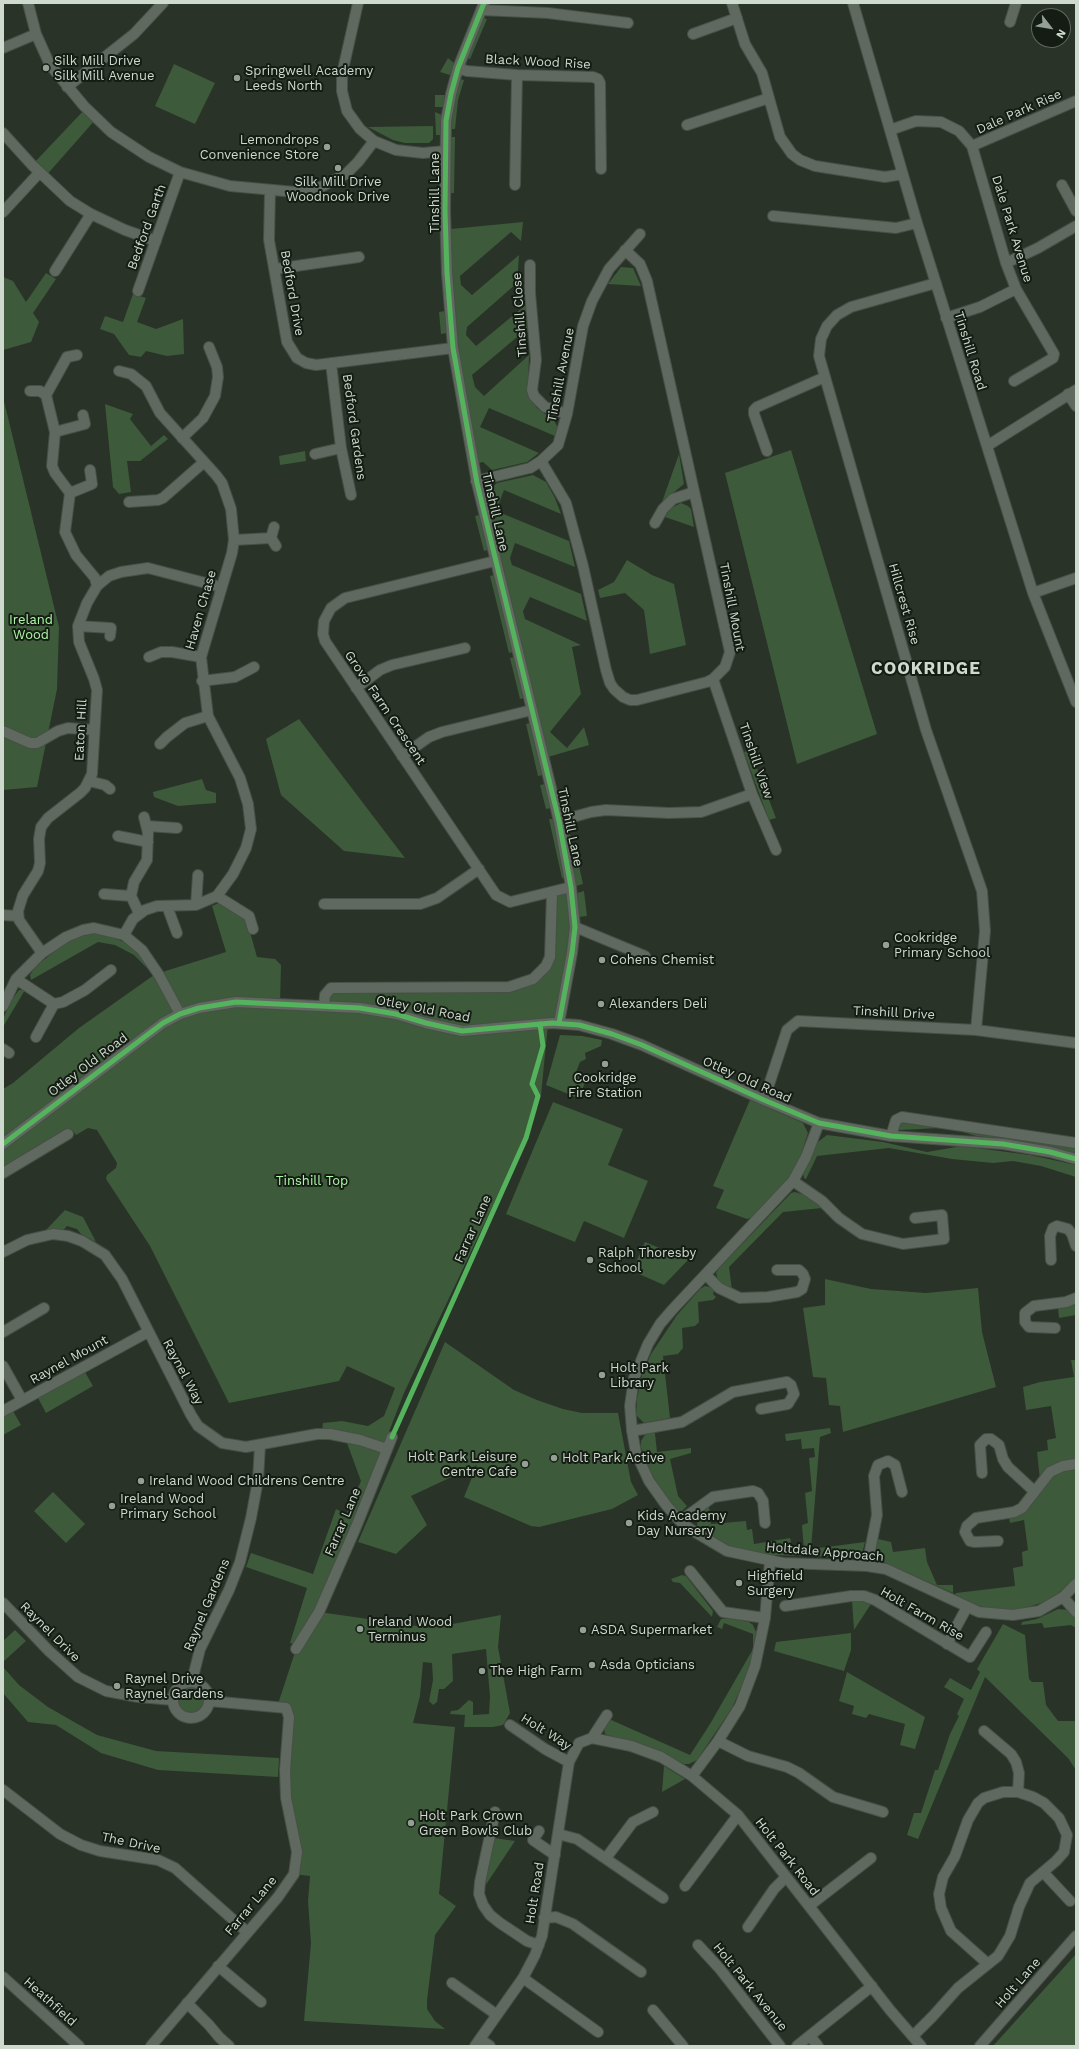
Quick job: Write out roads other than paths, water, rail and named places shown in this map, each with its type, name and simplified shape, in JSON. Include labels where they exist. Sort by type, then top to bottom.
[{"type":"street","points":[[28,3],[36,34],[50,65],[67,87],[111,132],[149,157],[180,172],[230,186],[270,191],[295,192],[321,187],[346,174],[358,162],[374,141]]},
{"type":"street","points":[[67,87],[134,34],[162,3]]},
{"type":"street","points":[[358,3],[342,74],[342,91],[347,110],[360,129],[374,141],[396,150],[423,153],[445,152]]},
{"type":"street","points":[[732,3],[748,50],[762,73],[780,137],[786,147],[800,160],[815,166],[885,177],[903,174]]},
{"type":"street","name":"Tinshill Road","points":[[854,3],[916,223],[986,446],[1033,593],[1076,702]]},
{"type":"street","points":[[1010,22],[1016,3]]},
{"type":"street","points":[[483,7],[628,23]]},
{"type":"street","name":"Tinshill Lane","points":[[483,7],[458,68],[446,121],[445,152],[447,273],[453,348],[476,481],[559,821],[571,887],[575,927],[572,953],[559,1023]]},
{"type":"street","points":[[693,34],[737,18]]},
{"type":"street","points":[[3,48],[36,34]]},
{"type":"street","name":"Black Wood Rise","points":[[458,68],[467,71],[517,75],[593,77],[598,79],[600,83],[601,169]]},
{"type":"street","points":[[515,185],[517,75]]},
{"type":"street","points":[[687,126],[769,98]]},
{"type":"street","name":"Dale Park Rise","points":[[972,146],[1076,101]]},
{"type":"street","name":"Dale Park Avenue","points":[[890,130],[916,121],[941,122],[959,131],[972,146],[1006,263],[1016,289],[1054,354],[1053,358],[1014,381]]},
{"type":"street","points":[[3,133],[40,173],[70,201],[91,214],[125,230],[156,241]]},
{"type":"street","name":"Bedford Garth","points":[[138,290],[180,172]]},
{"type":"street","points":[[3,212],[40,173]]},
{"type":"street","points":[[1062,185],[1076,211]]},
{"type":"street","name":"Bedford Drive","points":[[270,191],[269,240],[287,342],[291,350],[306,363],[316,365],[453,348]]},
{"type":"street","points":[[55,272],[91,214]]},
{"type":"street","points":[[773,216],[896,228],[916,223]]},
{"type":"street","points":[[1006,263],[1038,248],[1076,226]]},
{"type":"street","name":"Tinshill Avenue","points":[[476,481],[526,470],[542,461],[551,453],[560,440],[567,414],[583,326],[587,312],[603,279],[625,250],[640,234]]},
{"type":"street","name":"Tinshill Mount","points":[[625,250],[635,258],[644,273],[730,652],[726,667],[713,679]]},
{"type":"street","points":[[274,269],[359,257]]},
{"type":"street","name":"Tinshill Close","points":[[530,265],[530,293],[536,360],[532,390],[534,396],[545,407],[567,414]]},
{"type":"street","name":"Hillcrest Rise","points":[[936,283],[851,307],[837,315],[827,326],[821,339],[819,356],[926,730],[982,891],[985,931],[976,1030]]},
{"type":"street","points":[[946,318],[980,307],[1016,289]]},
{"type":"street","points":[[182,438],[203,418],[215,396],[217,372],[209,348]]},
{"type":"street","points":[[77,355],[67,357],[46,395],[55,432],[52,466],[55,473],[70,493],[65,532],[76,555],[95,578],[97,586],[109,576],[121,572],[148,568],[221,587]]},
{"type":"street","name":"Bedford Gardens","points":[[331,363],[341,448],[351,495]]},
{"type":"street","name":"Haven Chase","points":[[119,371],[132,374],[146,386],[160,413],[216,475],[226,494],[231,509],[234,540],[201,657],[202,681],[208,716],[240,778],[248,804],[251,829],[246,848],[233,874],[217,896]]},
{"type":"street","points":[[767,451],[754,414],[754,410],[757,407],[825,377]]},
{"type":"street","points":[[30,391],[40,391],[46,395]]},
{"type":"street","points":[[986,446],[1072,392],[1076,406]]},
{"type":"street","points":[[55,432],[85,424],[83,415]]},
{"type":"street","points":[[315,454],[341,448]]},
{"type":"street","points":[[542,461],[566,503],[583,566],[606,670],[610,683],[614,689],[623,697],[630,700],[637,700],[713,679]]},
{"type":"street","points":[[129,502],[158,500],[163,498],[204,462]]},
{"type":"street","points":[[70,493],[92,484],[90,470]]},
{"type":"street","points":[[655,523],[663,509],[673,499],[694,492]]},
{"type":"street","points":[[234,540],[273,542],[274,527]]},
{"type":"street","name":"Grove Farm Crescent","points":[[495,561],[345,598],[331,608],[323,627],[325,641],[496,895],[510,902],[552,893],[571,887]]},
{"type":"street","points":[[1033,593],[1076,578]]},
{"type":"street","name":"Eaton Hill","points":[[17,916],[19,905],[39,867],[39,839],[41,827],[48,818],[80,794],[92,774],[96,684],[79,642],[78,626],[87,602],[97,586]]},
{"type":"street","points":[[78,626],[111,628],[110,636]]},
{"type":"street","points":[[356,688],[380,670],[392,665],[465,648]]},
{"type":"street","points":[[149,657],[161,652],[172,652],[201,657]]},
{"type":"street","points":[[202,681],[235,677],[254,667]]},
{"type":"street","name":"Tinshill View","points":[[713,679],[752,794],[776,850]]},
{"type":"street","points":[[402,756],[429,738],[442,732],[532,710]]},
{"type":"street","points":[[160,744],[166,737],[185,723],[208,716]]},
{"type":"street","points":[[3,731],[30,743],[37,743],[58,731],[68,728],[94,730]]},
{"type":"street","points":[[89,781],[105,785],[110,789]]},
{"type":"street","points":[[559,821],[591,812],[606,810],[669,813],[701,812],[752,794]]},
{"type":"street","points":[[139,913],[131,896],[134,882],[147,860],[148,842],[145,821],[177,828]]},
{"type":"street","points":[[118,836],[148,842]]},
{"type":"street","points":[[324,904],[420,904],[437,898],[479,869]]},
{"type":"street","points":[[196,905],[198,874]]},
{"type":"street","name":"Otley Old Road","points":[[324,1006],[326,992],[333,987],[509,987],[533,979],[546,966],[550,958],[552,893]]},
{"type":"street","points":[[104,894],[131,896]]},
{"type":"street","points":[[124,935],[139,913],[157,906],[196,905],[217,896],[249,916],[253,929]]},
{"type":"street","points":[[167,906],[177,933]]},
{"type":"street","points":[[3,915],[17,916],[42,953]]},
{"type":"street","points":[[575,927],[645,956]]},
{"type":"street","points":[[3,1006],[16,979],[42,953],[66,936],[83,930],[101,929],[124,935],[149,960],[180,1014]]},
{"type":"street","points":[[16,979],[54,1004],[63,1002],[85,990],[111,970]]},
{"type":"street","name":"Otley Old Road","points":[[3,1143],[158,1026],[180,1014],[219,1004],[236,1002],[360,1008],[396,1014],[426,1023],[462,1031],[559,1023],[579,1025],[612,1034],[657,1051],[764,1100],[819,1123],[892,1136],[1003,1144],[1050,1152],[1076,1159]]},
{"type":"street","points":[[36,1037],[54,1004]]},
{"type":"street","name":"Tinshill Drive","points":[[764,1100],[787,1030],[798,1021],[976,1030],[1076,1043]]},
{"type":"street","points":[[892,1136],[896,1120],[902,1117],[1076,1143]]},
{"type":"street","name":"Holtdale Approach","points":[[819,1123],[806,1157],[793,1181],[660,1324],[648,1344],[634,1378],[630,1406],[636,1453],[650,1481],[666,1505],[680,1521],[690,1530],[727,1551],[770,1561],[867,1566],[886,1569],[967,1608],[979,1612],[1013,1615],[1039,1611],[1063,1597],[1076,1584]]},
{"type":"street","points":[[3,1173],[68,1134]]},
{"type":"street","points":[[793,1181],[822,1201],[839,1218],[862,1234],[903,1244],[944,1239],[942,1215],[915,1218]]},
{"type":"street","points":[[1052,1260],[1050,1236],[1053,1228],[1057,1226],[1068,1228],[1072,1234],[1076,1246]]},
{"type":"street","name":"Raynel Way","points":[[3,1252],[27,1240],[53,1234],[68,1236],[94,1247],[113,1265],[198,1426],[222,1443],[246,1446],[260,1445],[317,1434],[330,1434],[360,1440],[386,1449]]},
{"type":"street","points":[[706,1275],[720,1288],[740,1298],[768,1297],[797,1292],[802,1289],[805,1279],[799,1270],[793,1268],[777,1270]]},
{"type":"street","points":[[1055,1328],[1029,1327],[1025,1322],[1025,1313],[1034,1306],[1066,1302],[1076,1298]]},
{"type":"street","points":[[3,1332],[44,1308]]},
{"type":"street","name":"Raynel Mount","points":[[3,1411],[148,1332]]},
{"type":"street","points":[[3,1366],[22,1400]]},
{"type":"street","points":[[632,1431],[682,1422],[733,1392],[787,1382],[790,1385],[794,1394],[788,1404],[761,1409]]},
{"type":"street","name":"Farrar Lane","points":[[296,1649],[319,1612],[356,1527],[392,1437]]},
{"type":"street","points":[[982,1473],[980,1445],[986,1439],[991,1439],[999,1445],[1003,1459],[1008,1467],[1034,1491]]},
{"type":"street","name":"Raynel Gardens","points":[[192,1682],[200,1649],[229,1590],[240,1562],[258,1480],[260,1445]]},
{"type":"street","points":[[867,1566],[877,1515],[874,1476],[878,1465],[888,1461],[895,1465],[902,1492]]},
{"type":"street","points":[[998,1541],[970,1541],[965,1532],[967,1526],[970,1521],[976,1518],[1014,1512],[1022,1508],[1050,1472],[1063,1466],[1076,1464]]},
{"type":"street","points":[[680,1521],[713,1497],[753,1491],[758,1493],[763,1501],[765,1523]]},
{"type":"street","points":[[692,1776],[718,1741],[740,1706],[753,1673],[765,1618],[770,1561]]},
{"type":"street","points":[[690,1571],[723,1612],[765,1618]]},
{"type":"street","name":"Holt Farm Rise","points":[[785,1606],[851,1596],[864,1596],[875,1600],[970,1657],[986,1632]]},
{"type":"street","points":[[1063,1597],[1076,1612]]},
{"type":"street","name":"Raynel Drive","points":[[3,1602],[49,1651],[78,1677],[106,1690],[138,1697],[173,1700]]},
{"type":"street","points":[[948,1644],[967,1608]]},
{"type":"street","points":[[192,1682],[203,1686],[209,1696],[210,1701],[208,1707],[200,1716],[187,1718],[177,1712],[173,1700],[174,1694],[181,1685],[192,1682]]},
{"type":"street","name":"Farrar Lane","points":[[151,2046],[278,1897],[294,1874],[297,1852],[290,1826],[286,1798],[285,1770],[289,1717],[286,1708],[210,1701]]},
{"type":"street","points":[[592,1738],[607,1715]]},
{"type":"street","name":"Holt Way","points":[[510,1724],[545,1749],[569,1762]]},
{"type":"street","points":[[984,1731],[1011,1754],[1016,1762],[1019,1773],[1018,1792]]},
{"type":"street","name":"Holt Road","points":[[478,2043],[523,1978],[539,1945],[555,1855],[569,1762],[579,1743],[592,1738]]},
{"type":"street","name":"Holt Park Road","points":[[592,1738],[631,1746],[661,1757],[692,1776],[738,1815],[872,1986],[922,2046]]},
{"type":"street","points":[[718,1741],[748,1756],[787,1767],[799,1773],[833,1797],[883,1812]]},
{"type":"street","name":"The Drive","points":[[3,1790],[60,1834],[81,1845],[100,1851],[158,1860],[174,1868],[247,1932]]},
{"type":"street","points":[[913,2036],[958,1988],[988,1964],[998,1956],[1005,1947],[1024,1894],[1030,1883],[1056,1861],[1064,1852],[1067,1843],[1065,1827],[1059,1818],[1044,1803],[1033,1797],[1018,1792],[1003,1792],[984,1798],[978,1803],[974,1808],[959,1846],[943,1877],[940,1889],[940,1905],[951,1930],[988,1964]]},
{"type":"street","points":[[495,1812],[480,1882],[480,1894],[483,1905],[500,1923],[524,1939],[539,1945]]},
{"type":"street","points":[[606,1858],[633,1822],[653,1812]]},
{"type":"street","points":[[685,1886],[738,1815]]},
{"type":"street","points":[[539,1831],[533,1840],[555,1855]]},
{"type":"street","points":[[558,1834],[578,1839],[663,1898]]},
{"type":"street","points":[[809,1906],[871,1858]]},
{"type":"street","points":[[1043,1872],[1070,1901]]},
{"type":"street","points":[[748,1927],[774,1889],[786,1877]]},
{"type":"street","points":[[544,1918],[556,1917],[573,1924],[641,1972]]},
{"type":"street","name":"Holt Lane","points":[[980,2046],[1076,1936]]},
{"type":"street","name":"Holt Park Avenue","points":[[698,1945],[720,1968],[780,2046]]},
{"type":"street","points":[[218,1966],[261,2002]]},
{"type":"street","name":"Heathfield","points":[[3,1977],[79,2046]]},
{"type":"street","points":[[523,1978],[598,2032]]},
{"type":"street","points":[[452,1983],[497,2016]]},
{"type":"street","points":[[798,2046],[872,1986]]},
{"type":"street","points":[[187,2003],[229,2046]]},
{"type":"street","points":[[653,2010],[683,2046]]},
{"type":"street","points":[[810,2036],[818,2046]]},
{"type":"street","points":[[478,2043],[490,2046]]},
{"type":"place","name":"Silk Mill Drive Silk Mill Avenue","points":[[46,68]]},
{"type":"place","name":"Springwell Academy Leeds North","points":[[237,78]]},
{"type":"place","name":"Lemondrops Convenience Store","points":[[327,147]]},
{"type":"place","name":"Silk Mill Drive Woodnook Drive","points":[[338,168]]},
{"type":"place","name":"Cookridge Primary School","points":[[886,945]]},
{"type":"place","name":"Cohens Chemist","points":[[602,960]]},
{"type":"place","name":"Alexanders Deli","points":[[601,1004]]},
{"type":"place","name":"Cookridge Fire Station","points":[[605,1064]]},
{"type":"place","name":"Ralph Thoresby School","points":[[590,1260]]},
{"type":"place","name":"Holt Park Library","points":[[602,1375]]},
{"type":"place","name":"Holt Park Active","points":[[554,1458]]},
{"type":"place","name":"Holt Park Leisure Centre Cafe","points":[[525,1464]]},
{"type":"place","name":"Ireland Wood Childrens Centre","points":[[141,1481]]},
{"type":"place","name":"Ireland Wood Primary School","points":[[112,1506]]},
{"type":"place","name":"Kids Academy Day Nursery","points":[[629,1523]]},
{"type":"place","name":"Highfield Surgery","points":[[739,1583]]},
{"type":"place","name":"Ireland Wood Terminus","points":[[360,1629]]},
{"type":"place","name":"ASDA Supermarket","points":[[583,1630]]},
{"type":"place","name":"Asda Opticians","points":[[592,1665]]},
{"type":"place","name":"The High Farm","points":[[482,1671]]},
{"type":"place","name":"Raynel Drive Raynel Gardens","points":[[117,1686]]},
{"type":"place","name":"Holt Park Crown Green Bowls Club","points":[[411,1823]]},
{"type":"district","name":"COOKRIDGE","points":[[926,669]]},
{"type":"park label","name":"Ireland Wood","points":[[31,628]]},
{"type":"park label","name":"Tinshill Top","points":[[312,1181]]}]
